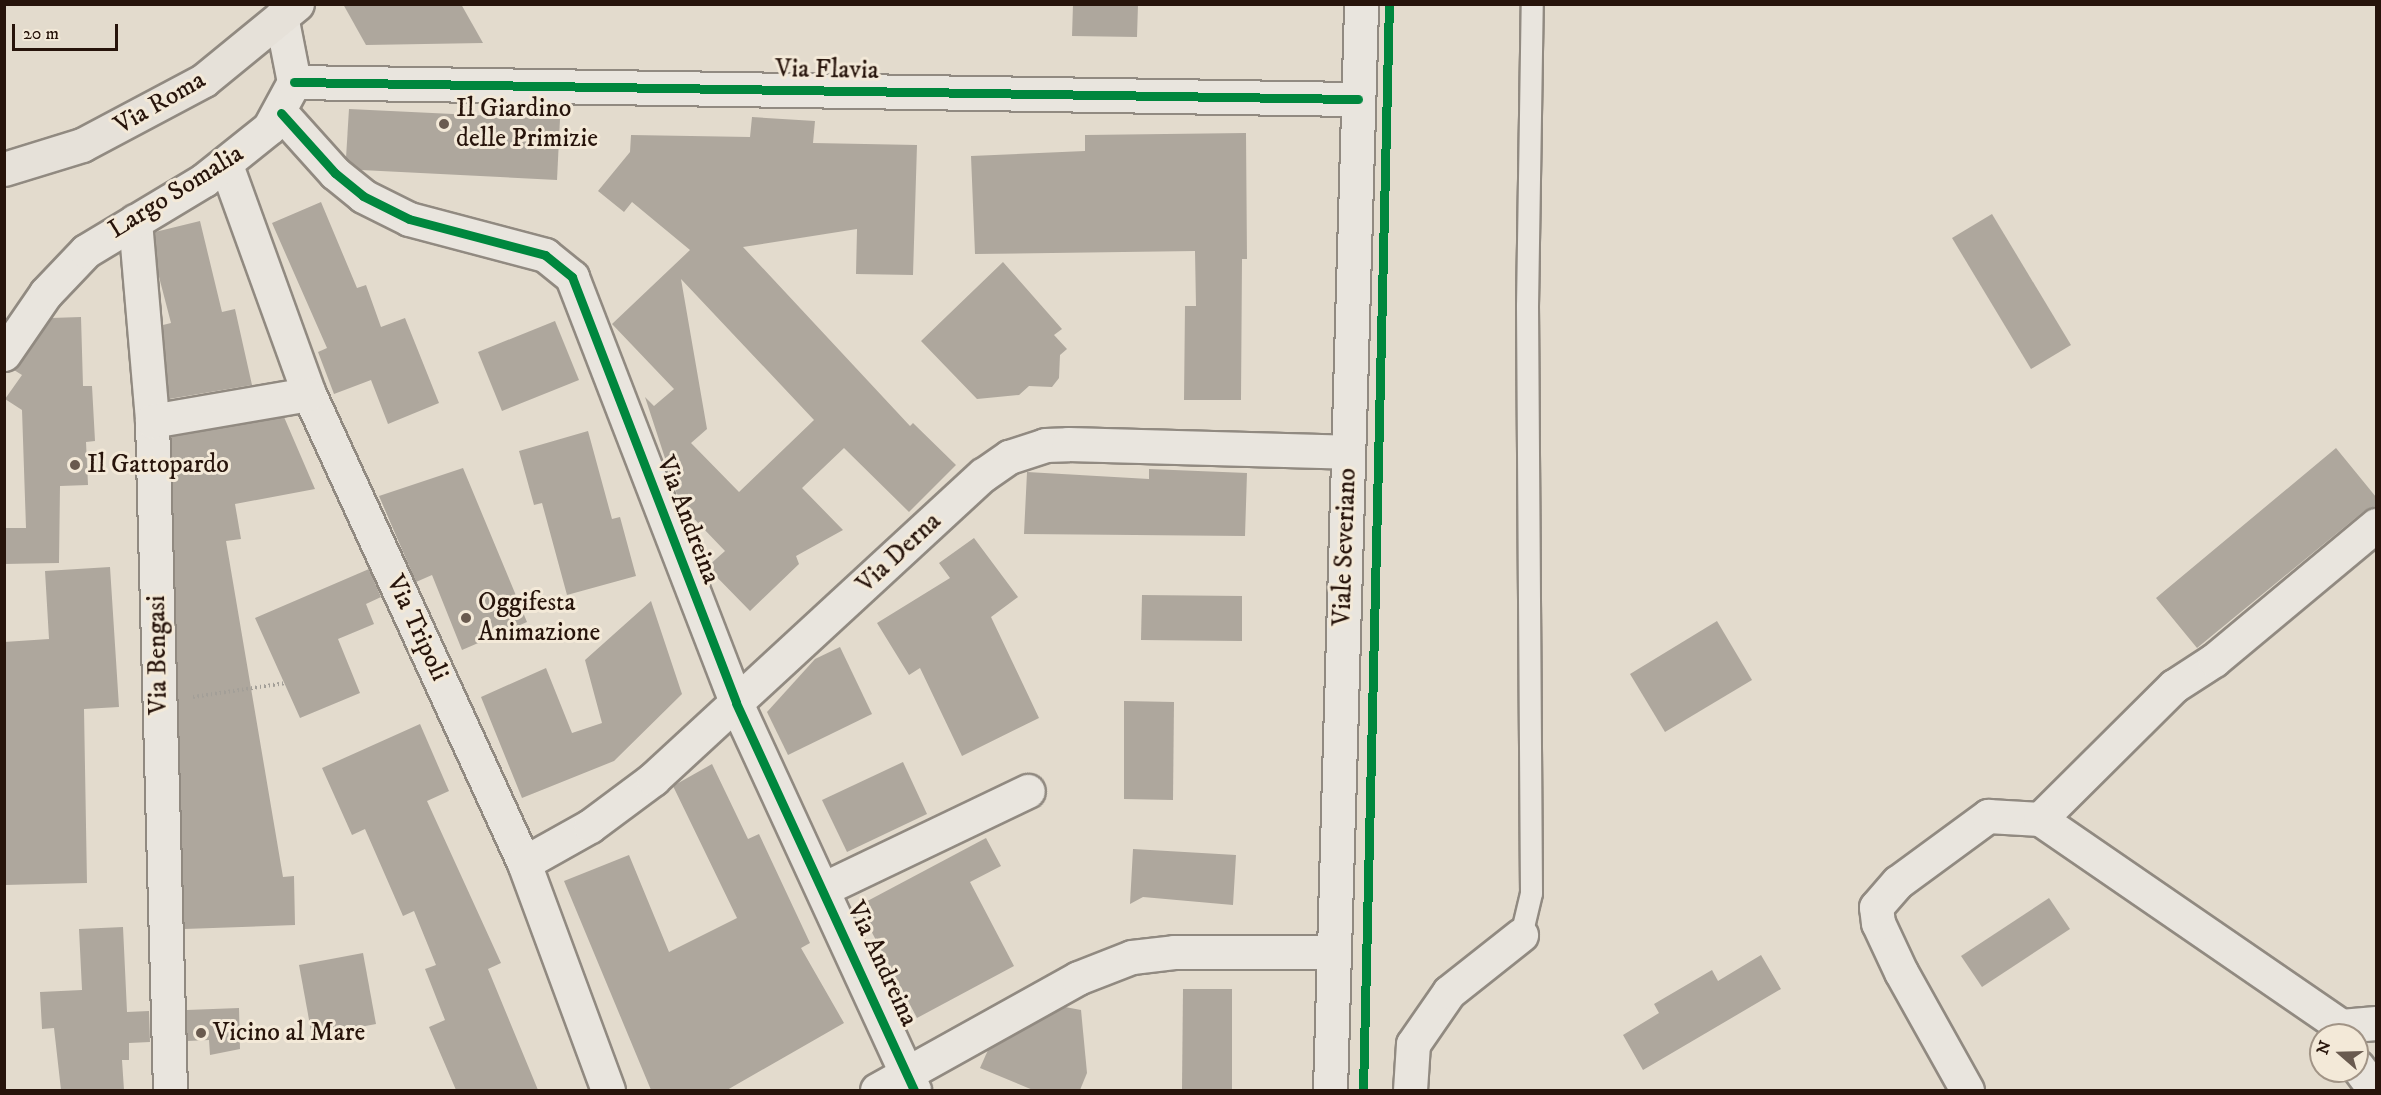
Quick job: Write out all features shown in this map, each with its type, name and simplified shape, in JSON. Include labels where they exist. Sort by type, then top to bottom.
[{"type":"main road","name":"Via Roma","points":[[4,169],[82,145],[204,80],[289,10]]},
{"type":"street","name":"Viale Severiano","points":[[1330,1090],[1361,4]]},
{"type":"street","points":[[289,10],[294,82]]},
{"type":"street","name":"Via Flavia","points":[[294,82],[1358,99]]},
{"type":"street","name":"Largo Somalia","points":[[4,354],[72,263],[226,165],[281,113],[294,82]]},
{"type":"street","name":"Via Andreina","points":[[281,113],[348,186],[377,204],[445,230],[545,255],[566,268],[736,703],[912,1082]]},
{"type":"street","name":"Via Tripoli","points":[[226,165],[309,394],[524,863],[608,1090]]},
{"type":"street","name":"Via Bengasi","points":[[135,221],[152,421],[170,1090]]},
{"type":"street","points":[[152,421],[309,394]]},
{"type":"street","name":"Via Derna","points":[[524,863],[576,836],[628,799],[736,703],[983,475],[1018,453],[1068,444],[1348,452]]},
{"type":"street","points":[[2040,819],[2175,686],[2214,660],[2376,525]]},
{"type":"street","points":[[823,889],[1028,791]]},
{"type":"street","points":[[1967,1090],[1901,972],[1878,923],[1876,907],[1898,882],[1988,816],[2040,819],[2333,1023]]},
{"type":"street","points":[[1410,1090],[1413,1044],[1449,992],[1521,935]]},
{"type":"street","points":[[877,1090],[912,1082],[1067,983],[1132,957],[1174,952],[1333,952]]},
{"type":"lane","points":[[1521,935],[1531,893],[1527,306],[1532,4]]},
{"type":"path","points":[[160,702],[286,683]]},
{"type":"building","points":[[343,4],[461,4],[483,43],[366,45]]},
{"type":"building","points":[[1073,4],[1138,4],[1137,37],[1072,36]]},
{"type":"building","points":[[349,109],[560,119],[557,180],[361,170],[346,158]]},
{"type":"building","points":[[752,117],[815,121],[813,143],[917,145],[913,275],[856,274],[857,229],[743,247],[910,426],[913,423],[956,465],[909,512],[844,448],[802,488],[843,530],[796,556],[799,564],[750,611],[707,567],[725,551],[680,504],[645,397],[654,406],[674,389],[612,324],[690,250],[632,202],[624,212],[598,191],[630,152],[631,135],[750,137]],"holes":[[[681,279],[814,420],[739,492],[691,443],[707,429]]]},
{"type":"building","points":[[1246,133],[1247,259],[1242,259],[1241,400],[1184,400],[1185,306],[1196,306],[1195,251],[975,254],[971,156],[1085,151],[1085,135]]},
{"type":"building","points":[[321,202],[357,288],[366,285],[381,327],[405,318],[439,403],[388,424],[371,380],[334,394],[318,352],[327,348],[272,223]]},
{"type":"building","points":[[1992,214],[2071,345],[2031,369],[1952,238]]},
{"type":"building","points":[[200,221],[222,312],[235,309],[252,385],[169,399],[163,325],[171,323],[158,273],[155,232]]},
{"type":"building","points":[[1003,262],[1062,329],[1054,335],[1067,349],[1060,355],[1059,378],[1052,387],[1029,386],[1019,395],[977,399],[921,341]]},
{"type":"building","points":[[81,317],[83,386],[92,386],[95,441],[86,442],[88,485],[60,486],[59,563],[4,564],[4,528],[26,528],[22,410],[5,399],[22,375],[14,370],[51,318]]},
{"type":"building","points":[[555,321],[579,380],[502,411],[478,352]]},
{"type":"building","points":[[284,417],[315,489],[235,504],[241,539],[226,541],[283,877],[294,876],[295,925],[184,929],[171,437]]},
{"type":"building","points":[[588,431],[612,519],[620,517],[636,576],[567,595],[542,503],[534,505],[519,451]]},
{"type":"building","points":[[2336,448],[2376,497],[2376,506],[2364,511],[2197,648],[2156,598]]},
{"type":"building","points":[[463,468],[527,622],[462,650],[432,575],[416,582],[379,496]]},
{"type":"building","points":[[1149,469],[1247,473],[1245,536],[1024,534],[1027,472],[1149,479]]},
{"type":"building","points":[[974,538],[1018,597],[991,617],[1039,718],[962,756],[920,668],[909,675],[877,623],[950,578],[939,563]]},
{"type":"building","points":[[110,567],[119,707],[84,709],[87,883],[4,885],[4,642],[49,639],[45,571]]},
{"type":"building","points":[[369,569],[381,597],[366,604],[374,624],[338,639],[360,693],[300,718],[255,618]]},
{"type":"building","points":[[1142,595],[1242,596],[1242,641],[1141,640]]},
{"type":"building","points":[[651,601],[682,694],[614,761],[522,798],[481,697],[546,668],[572,733],[602,723],[585,660]]},
{"type":"building","points":[[1717,621],[1752,680],[1665,732],[1630,674]]},
{"type":"building","points":[[840,647],[872,714],[788,755],[767,712],[815,659]]},
{"type":"building","points":[[1124,701],[1174,702],[1173,800],[1124,799]]},
{"type":"building","points":[[420,724],[449,791],[427,801],[501,963],[488,969],[538,1090],[456,1090],[429,1027],[445,1020],[425,969],[436,965],[414,911],[403,916],[365,829],[352,835],[322,768]]},
{"type":"building","points":[[903,762],[927,814],[847,852],[822,800]]},
{"type":"building","points":[[712,764],[748,839],[759,834],[810,943],[801,948],[844,1023],[727,1090],[651,1090],[564,881],[629,855],[669,952],[737,918],[673,786]]},
{"type":"building","points":[[986,838],[1001,866],[970,882],[1014,966],[917,1018],[858,906]]},
{"type":"building","points":[[1133,849],[1236,855],[1233,905],[1143,897],[1130,904]]},
{"type":"building","points":[[2049,898],[2070,929],[1982,987],[1961,956]]},
{"type":"building","points":[[123,927],[127,1012],[149,1011],[150,1042],[129,1043],[129,1060],[122,1060],[124,1090],[61,1090],[54,1028],[42,1029],[40,992],[82,990],[79,929]]},
{"type":"building","points":[[363,953],[376,1024],[312,1036],[299,965]]},
{"type":"building","points":[[1761,955],[1781,989],[1643,1070],[1623,1035],[1659,1013],[1654,1004],[1712,970],[1718,981]]},
{"type":"building","points":[[1183,989],[1232,989],[1232,1089],[1182,1089]]},
{"type":"building","points":[[1065,1007],[1081,1010],[1087,1073],[1080,1090],[1033,1090],[980,1068],[988,1050]]},
{"type":"building","points":[[239,1008],[240,1049],[210,1055],[209,1040],[187,1041],[187,1010]]},
{"type":"cycle path","points":[[1363,1090],[1389,4]]},
{"type":"cycle path","points":[[294,82],[1358,99]]},
{"type":"cycle path","points":[[281,113],[335,173],[363,196],[409,219],[545,255],[572,277],[736,703],[914,1090]]},
{"type":"place","name":"Il Giardino delle Primizie","points":[[444,124]]},
{"type":"place","name":"Il Gattopardo","points":[[75,465]]},
{"type":"place","name":"Oggifesta Animazione","points":[[466,618]]},
{"type":"place","name":"Vicino al Mare","points":[[201,1033]]}]
